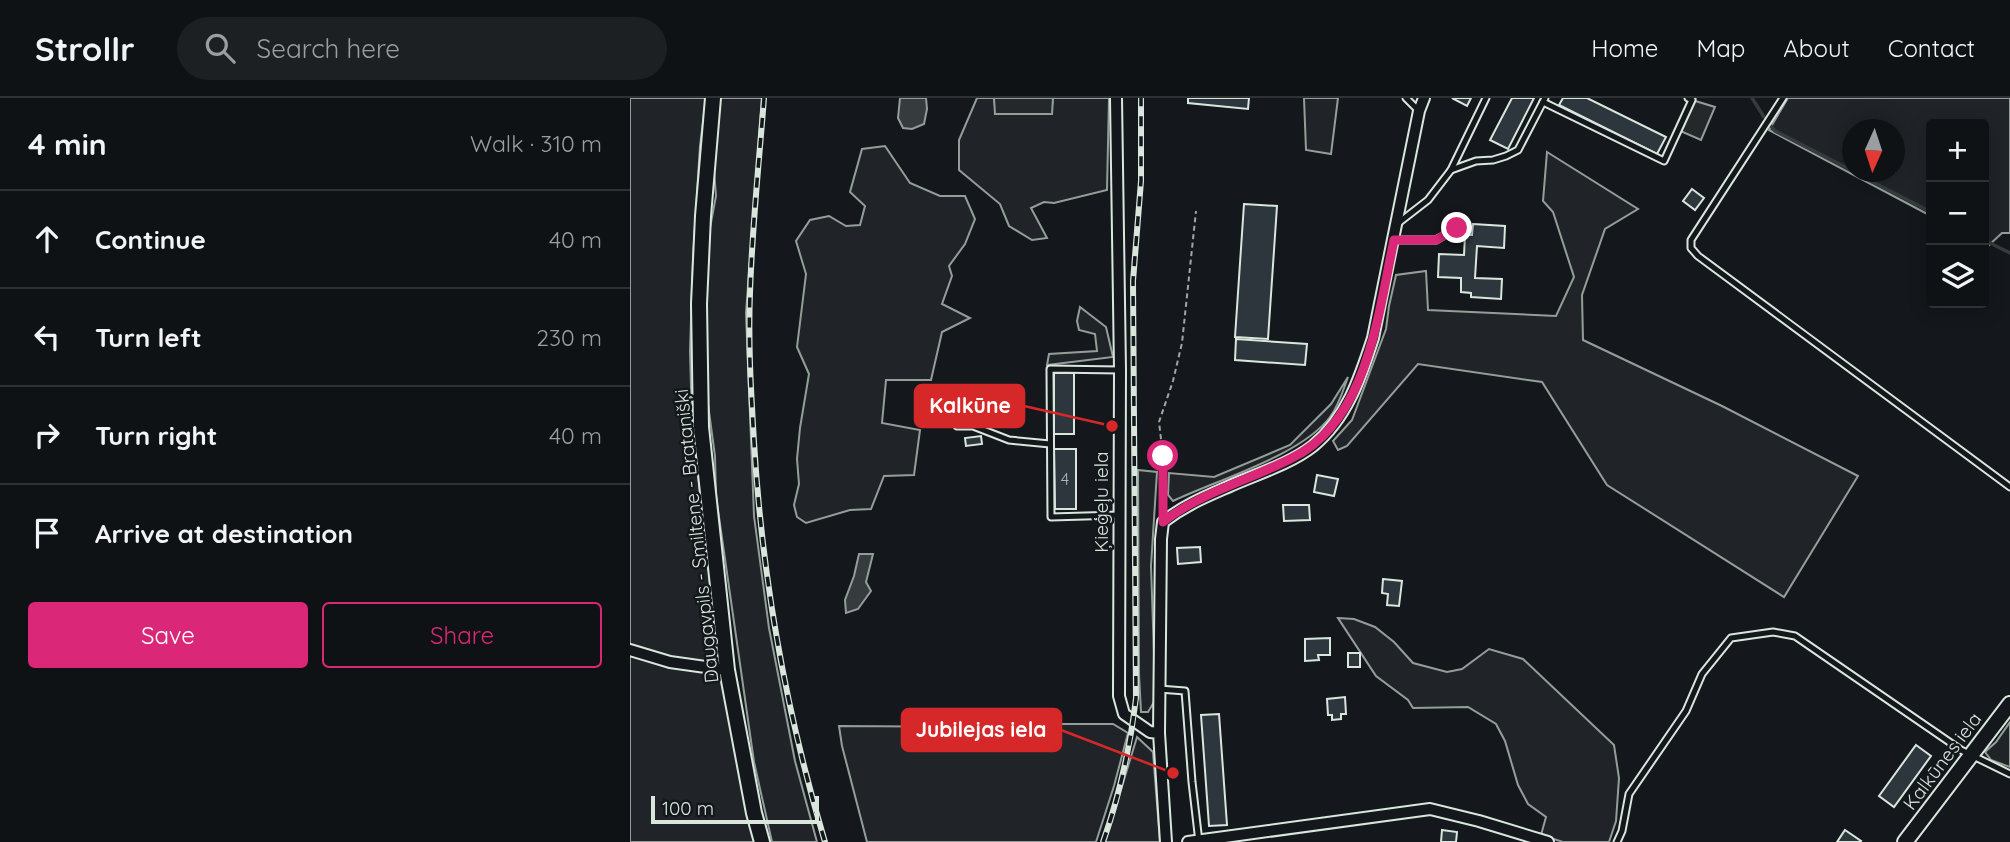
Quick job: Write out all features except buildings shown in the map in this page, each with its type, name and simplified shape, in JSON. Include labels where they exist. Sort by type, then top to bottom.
[{"type":"main road","name":"Daugavpils - Smiltene - Bratanišķi","points":[[713,98],[699,304],[701,427],[727,670],[762,842]]},
{"type":"main road","name":"Kalkūnes iela","points":[[1905,842],[2010,704]]},
{"type":"street","name":"Ķieģeļu iela","points":[[1116,98],[1119,696],[1124,714],[1150,732],[1159,733]]},
{"type":"street","points":[[1166,842],[1159,733],[1163,522],[1180,509],[1294,458],[1312,446],[1334,425],[1352,394],[1373,338],[1419,111],[1424,98]]},
{"type":"street","points":[[630,650],[670,662],[727,670]]},
{"type":"street","points":[[1195,842],[1430,809],[1548,842]]},
{"type":"lane","points":[[1406,98],[1419,111]]},
{"type":"lane","points":[[1397,224],[1428,200],[1451,170],[1486,98]]},
{"type":"lane","points":[[1451,170],[1476,161],[1493,160],[1518,150],[1544,100],[1664,161],[1692,100],[1688,98]]},
{"type":"lane","points":[[1783,98],[1691,240],[1691,248],[1698,256],[2010,487]]},
{"type":"lane","points":[[1394,240],[1436,240],[1457,228]]},
{"type":"lane","points":[[1119,370],[1050,369],[1051,517],[1119,515]]},
{"type":"lane","points":[[957,426],[973,426],[1009,440],[1050,444]]},
{"type":"lane","points":[[1618,842],[1629,794],[1686,711],[1702,674],[1731,638],[1773,632],[1796,636],[1971,756],[2010,774]]},
{"type":"lane","points":[[1159,689],[1185,691],[1195,842]]},
{"type":"path","points":[[1163,522],[1163,456],[1159,422],[1173,382],[1182,343],[1196,211]]},
{"type":"shaded area","points":[[630,98],[706,98],[693,258],[690,351],[692,422],[712,600],[733,737],[763,842],[630,842]]},
{"type":"shaded area","points":[[720,98],[762,98],[746,313],[754,516],[769,628],[795,761],[817,842],[772,842],[754,762],[716,496],[703,313],[707,244],[716,196],[714,171]]},
{"type":"shaded area","points":[[900,98],[926,98],[924,124],[912,129],[903,128],[898,118]]},
{"type":"shaded area","points":[[977,98],[994,98],[996,114],[1051,114],[1053,98],[1109,98],[1107,190],[1054,203],[1044,202],[1031,208],[1047,238],[1032,240],[1009,226],[1000,204],[959,170],[959,140]]},
{"type":"shaded area","points":[[994,98],[1053,98],[1052,114],[995,114]]},
{"type":"shaded area","points":[[1304,98],[1338,98],[1331,154],[1306,150]]},
{"type":"shaded area","points":[[1788,98],[2010,98],[2010,233],[2002,233],[1989,245],[1989,119],[1926,119],[1926,213],[1867,182],[1905,182],[1905,119],[1842,119],[1842,169],[1769,130]]},
{"type":"shaded area","points":[[1692,100],[1715,107],[1701,140],[1678,130]]},
{"type":"shaded area","points":[[885,146],[910,183],[940,196],[965,196],[975,219],[965,244],[949,266],[952,276],[942,304],[970,318],[942,332],[931,380],[886,380],[882,423],[920,430],[914,475],[884,476],[871,509],[850,510],[806,523],[797,517],[794,505],[799,484],[797,459],[800,428],[809,374],[797,347],[806,274],[796,241],[810,220],[829,216],[846,226],[860,225],[865,206],[850,192],[862,149]]},
{"type":"shaded area","points":[[1547,152],[1638,209],[1605,229],[1582,295],[1583,340],[1722,406],[1858,476],[1784,597],[1607,485],[1542,382],[1418,364],[1347,446],[1338,450],[1333,441],[1352,420],[1386,329],[1396,275],[1426,271],[1428,310],[1556,316],[1574,277],[1553,212],[1543,201]]},
{"type":"shaded area","points":[[1080,307],[1106,327],[1113,357],[1047,365],[1049,354],[1097,351],[1095,334],[1079,330],[1077,321]]},
{"type":"shaded area","points":[[1348,377],[1330,417],[1300,443],[1280,455],[1173,501],[1168,495],[1169,473],[1214,477],[1290,445],[1331,404]]},
{"type":"shaded area","points":[[1138,470],[1157,472],[1151,566],[1155,684],[1154,702],[1148,712],[1141,712],[1139,674]]},
{"type":"shaded area","points":[[859,554],[873,554],[866,582],[871,591],[858,609],[846,613],[845,600]]},
{"type":"shaded area","points":[[1338,618],[1354,619],[1375,627],[1394,642],[1413,663],[1447,672],[1462,669],[1489,649],[1523,659],[1614,745],[1619,778],[1616,821],[1609,842],[1563,842],[1541,835],[1546,817],[1528,804],[1518,785],[1505,741],[1496,724],[1468,707],[1413,708],[1408,700],[1376,676]]},
{"type":"shaded area","points":[[2010,722],[2010,767],[1991,760],[1985,752]]},
{"type":"shaded area","points":[[1113,724],[1128,733],[1096,842],[867,842],[839,726],[994,727]]},
{"type":"shaded area","points":[[1137,737],[1153,752],[1160,842],[1105,842]]},
{"type":"waterway","points":[[1752,98],[1764,117]]},
{"type":"waterway","points":[[1771,126],[1775,131],[1842,165]]},
{"type":"waterway","points":[[1872,182],[1926,209]]},
{"type":"waterway","points":[[1989,242],[2010,253]]},
{"type":"railway","points":[[764,98],[749,312],[758,493],[778,644],[799,744],[825,842]]},
{"type":"railway","points":[[1103,842],[1124,771],[1136,698],[1133,281],[1141,181],[1141,98]]},
{"type":"place","name":"Kalkūne","points":[[1112,426]]},
{"type":"place","name":"Jubilejas iela","points":[[1173,773]]},
{"type":"route","points":[[1163,456],[1163,522],[1180,509],[1294,458],[1312,446],[1334,425],[1348,404],[1361,375],[1373,338],[1394,240],[1436,240],[1457,228]]}]
